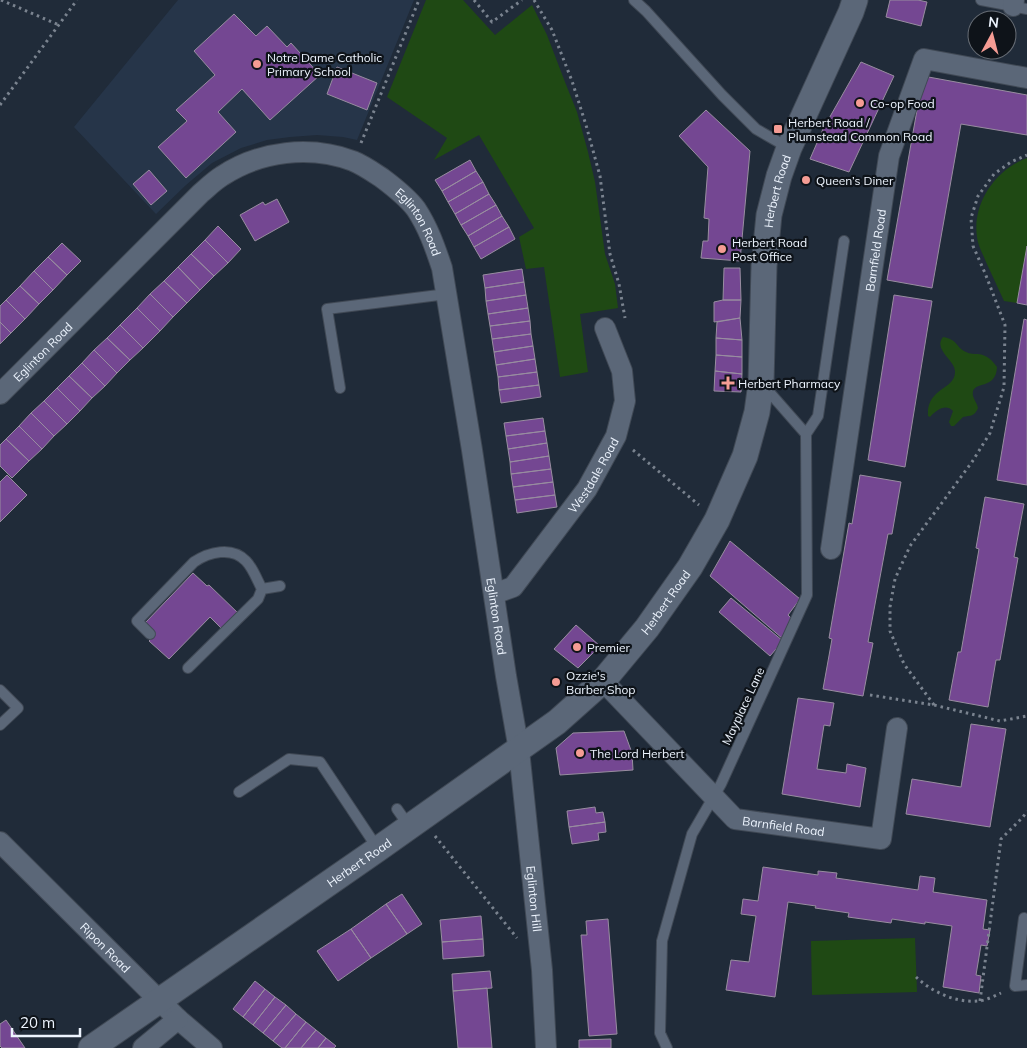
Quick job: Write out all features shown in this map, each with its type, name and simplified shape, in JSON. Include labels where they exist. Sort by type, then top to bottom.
[{"type":"street","name":"Herbert Road","points":[[91,1048],[378,849],[409,818],[519,750],[557,722],[603,681],[653,620],[690,567],[717,520],[745,456],[757,412],[761,383],[764,266],[769,215],[788,148],[855,0]]},
{"type":"street","name":"Barnfield Road","points":[[831,549],[889,156],[924,59],[1027,78]]},
{"type":"street","name":"Eglinton Road","points":[[0,394],[201,192],[230,171],[247,162],[271,155],[297,152],[325,153],[354,161],[373,171],[395,187],[415,208],[433,240],[442,268],[519,750]]},
{"type":"street","name":"Westdale Road","points":[[494,594],[514,587],[587,489],[616,436],[625,401],[622,371],[604,328]]},
{"type":"street","name":"Barnfield Road","points":[[603,681],[735,818],[881,839],[898,728]]},
{"type":"street","name":"Eglinton Hill","points":[[519,750],[542,970],[546,1048]]},
{"type":"street","name":"Ripon Road","points":[[0,842],[159,1001],[212,1048]]},
{"type":"street","points":[[143,1048],[178,1019]]},
{"type":"lane","points":[[634,0],[756,129],[788,148]]},
{"type":"lane","points":[[981,0],[1018,5]]},
{"type":"lane","points":[[761,383],[806,434],[818,416],[844,241]]},
{"type":"lane","points":[[340,388],[327,309],[447,294]]},
{"type":"lane","name":"Mayplace Lane","points":[[667,1048],[660,1033],[662,941],[692,834],[721,784],[808,595],[806,434]]},
{"type":"lane","points":[[150,634],[137,621],[194,562],[202,556],[220,552],[238,555],[245,560],[251,567],[262,589],[258,599],[188,668]]},
{"type":"lane","points":[[262,589],[280,586]]},
{"type":"lane","points":[[0,690],[18,708],[0,725]]},
{"type":"lane","points":[[239,792],[289,758],[320,762],[378,849]]},
{"type":"lane","points":[[1024,918],[1015,986],[1027,985]]},
{"type":"path","points":[[1,0],[59,25]]},
{"type":"path","points":[[0,105],[77,0]]},
{"type":"path","points":[[362,143],[420,0]]},
{"type":"path","points":[[474,0],[492,22],[522,0]]},
{"type":"path","points":[[534,0],[552,30],[572,80],[600,176],[610,254],[619,284],[626,325],[604,328]]},
{"type":"path","points":[[934,705],[904,664],[890,631],[890,607],[895,579],[910,546],[972,462],[990,433],[1004,387],[1004,325],[973,246],[971,218],[978,196],[994,174],[1027,155]]},
{"type":"path","points":[[616,436],[717,520]]},
{"type":"path","points":[[870,695],[934,705],[1000,721],[1027,716]]},
{"type":"path","points":[[980,1001],[1001,839],[1027,812]]},
{"type":"path","points":[[409,818],[518,940]]},
{"type":"path","points":[[916,977],[925,985],[941,994],[962,1000],[980,1001],[1015,986]]},
{"type":"shaded area","name":"Notre Dame Catholic Primary School","points":[[178,0],[414,0],[357,140],[317,135],[267,140],[241,148],[212,163],[156,214],[74,127]]},
{"type":"green space","points":[[426,0],[463,0],[495,35],[532,5],[547,35],[577,112],[588,152],[595,182],[605,254],[615,284],[618,308],[580,314],[588,372],[560,377],[544,267],[526,269],[519,237],[534,228],[479,135],[434,160],[447,138],[387,97]]},
{"type":"green space","points":[[1027,158],[1027,246],[1017,303],[1004,301],[979,247],[976,224],[982,200],[988,189],[1005,170]]},
{"type":"green space","points":[[943,337],[952,340],[970,354],[987,357],[997,367],[996,375],[992,380],[975,388],[973,391],[978,408],[975,413],[963,417],[954,426],[951,426],[949,422],[953,411],[950,409],[941,408],[930,417],[928,416],[932,399],[954,377],[954,367],[942,350],[941,342]]},
{"type":"green space","points":[[915,938],[917,992],[812,995],[811,941]]},
{"type":"building","points":[[890,0],[918,0],[927,2],[921,26],[886,17]]},
{"type":"building","points":[[234,14],[256,36],[267,26],[287,47],[291,43],[320,75],[270,120],[242,89],[218,112],[236,132],[186,178],[158,147],[187,121],[176,110],[215,75],[194,51]]},
{"type":"building","name":"Co-op Food","points":[[861,62],[894,76],[849,172],[810,159],[823,129]]},
{"type":"building","points":[[337,67],[377,83],[367,110],[327,94]]},
{"type":"building","points":[[923,76],[1027,95],[1027,135],[961,124],[932,288],[887,280]]},
{"type":"building","points":[[706,110],[750,151],[740,261],[701,258],[703,241],[708,241],[709,219],[704,218],[708,167],[679,136]]},
{"type":"building","points":[[470,160],[476,171],[442,191],[435,180]]},
{"type":"building","points":[[149,170],[167,191],[151,205],[133,184]]},
{"type":"building","points":[[476,171],[483,182],[448,202],[442,191]]},
{"type":"building","points":[[483,182],[489,194],[455,214],[448,202]]},
{"type":"building","points":[[489,194],[496,205],[461,225],[455,214]]},
{"type":"building","points":[[277,199],[289,222],[255,241],[240,215],[263,202],[265,205]]},
{"type":"building","points":[[496,205],[502,216],[468,236],[461,225]]},
{"type":"building","points":[[502,216],[509,227],[474,247],[468,236]]},
{"type":"building","points":[[218,226],[241,249],[228,263],[205,240]]},
{"type":"building","points":[[509,227],[515,239],[481,259],[474,247]]},
{"type":"building","points":[[205,240],[228,263],[214,276],[191,254]]},
{"type":"building","points":[[62,243],[81,261],[67,275],[48,257]]},
{"type":"building","points":[[1027,246],[1027,305],[1017,303]]},
{"type":"building","points":[[191,254],[214,276],[200,290],[178,267]]},
{"type":"building","points":[[48,257],[67,275],[53,290],[34,271]]},
{"type":"building","points":[[178,267],[200,290],[187,303],[164,281]]},
{"type":"building","points":[[724,268],[740,268],[741,300],[723,300]]},
{"type":"building","points":[[522,269],[524,282],[485,288],[483,275]]},
{"type":"building","points":[[34,271],[53,290],[39,304],[20,286]]},
{"type":"building","points":[[164,281],[187,303],[173,317],[150,294]]},
{"type":"building","points":[[524,282],[526,295],[486,301],[485,288]]},
{"type":"building","points":[[20,286],[39,304],[25,319],[6,300]]},
{"type":"building","points":[[150,294],[173,317],[160,331],[137,308]]},
{"type":"building","points":[[526,295],[528,308],[488,314],[486,301]]},
{"type":"building","points":[[894,295],[932,301],[905,467],[868,460]]},
{"type":"building","points":[[6,300],[25,319],[11,333],[0,322],[0,306]]},
{"type":"building","points":[[741,300],[740,318],[714,322],[714,302]]},
{"type":"building","points":[[137,308],[160,331],[143,348],[120,325]]},
{"type":"building","points":[[528,308],[530,321],[490,326],[488,314]]},
{"type":"building","points":[[740,318],[742,340],[716,338],[717,322]]},
{"type":"building","points":[[1024,319],[1027,320],[1027,485],[997,480]]},
{"type":"building","points":[[530,321],[531,334],[492,339],[490,326]]},
{"type":"building","points":[[0,322],[11,333],[0,344]]},
{"type":"building","points":[[120,325],[143,348],[130,360],[107,338]]},
{"type":"building","points":[[531,334],[533,346],[494,352],[492,339]]},
{"type":"building","points":[[107,338],[130,360],[117,373],[94,350]]},
{"type":"building","points":[[716,338],[742,340],[742,357],[716,355]]},
{"type":"building","points":[[533,346],[535,359],[496,365],[494,352]]},
{"type":"building","points":[[94,350],[117,373],[105,386],[82,363]]},
{"type":"building","points":[[716,355],[742,357],[742,374],[715,371]]},
{"type":"building","points":[[535,359],[537,372],[498,377],[496,365]]},
{"type":"building","points":[[82,363],[105,386],[92,398],[69,376]]},
{"type":"building","name":"Herbert Pharmacy","points":[[715,371],[742,374],[741,392],[714,391]]},
{"type":"building","points":[[537,372],[539,385],[499,390],[498,377]]},
{"type":"building","points":[[69,376],[92,398],[80,411],[57,388]]},
{"type":"building","points":[[539,385],[541,397],[501,403],[499,390]]},
{"type":"building","points":[[57,388],[80,411],[67,424],[44,401]]},
{"type":"building","points":[[44,401],[67,424],[54,436],[31,413]]},
{"type":"building","points":[[31,413],[54,436],[42,449],[19,426]]},
{"type":"building","points":[[543,418],[545,431],[506,436],[504,423]]},
{"type":"building","points":[[19,426],[42,449],[29,461],[6,439]]},
{"type":"building","points":[[545,431],[547,443],[508,449],[506,436]]},
{"type":"building","points":[[6,439],[29,461],[12,478],[0,466],[0,445]]},
{"type":"building","points":[[547,443],[549,456],[510,462],[508,449]]},
{"type":"building","points":[[549,456],[551,469],[511,474],[510,462]]},
{"type":"building","points":[[551,469],[553,482],[513,487],[511,474]]},
{"type":"building","points":[[7,475],[27,495],[0,522],[0,482]]},
{"type":"building","points":[[860,475],[901,482],[892,534],[888,534],[868,642],[873,643],[863,696],[823,689],[832,639],[829,638],[849,523],[852,524]]},
{"type":"building","points":[[553,482],[555,495],[515,500],[513,487]]},
{"type":"building","points":[[555,495],[557,507],[517,513],[515,500]]},
{"type":"building","points":[[985,497],[1024,504],[1014,557],[1018,558],[1000,660],[996,660],[988,707],[949,700],[958,652],[961,652],[979,549],[976,548]]},
{"type":"building","points":[[730,541],[800,599],[788,615],[791,618],[783,639],[710,576]]},
{"type":"building","points":[[193,573],[207,586],[209,585],[239,614],[223,630],[210,617],[169,659],[149,641],[156,634],[145,623]]},
{"type":"building","points":[[731,598],[783,641],[770,656],[719,612]]},
{"type":"building","name":"Premier","points":[[576,625],[600,646],[578,668],[554,649]]},
{"type":"building","points":[[798,698],[834,703],[830,726],[824,725],[817,769],[846,773],[847,764],[866,768],[860,807],[782,794]]},
{"type":"building","points":[[971,724],[1006,729],[990,827],[906,814],[912,779],[961,787]]},
{"type":"building","points":[[624,731],[632,753],[633,770],[560,775],[556,748],[573,733]]},
{"type":"building","points":[[595,807],[596,813],[603,812],[605,822],[569,827],[567,811]]},
{"type":"building","points":[[605,822],[606,832],[598,833],[599,840],[572,844],[569,827]]},
{"type":"building","points":[[763,867],[818,875],[818,871],[837,873],[836,878],[918,890],[920,876],[935,878],[933,892],[987,900],[983,929],[990,930],[987,946],[981,945],[976,975],[981,976],[979,993],[943,987],[952,926],[892,919],[891,923],[848,917],[849,913],[788,902],[775,997],[726,990],[731,960],[749,962],[756,916],[741,914],[743,899],[758,901]]},
{"type":"building","points":[[402,894],[422,924],[407,934],[386,904]]},
{"type":"building","points":[[386,904],[407,934],[371,958],[351,929]]},
{"type":"building","points":[[481,916],[483,939],[442,942],[440,920]]},
{"type":"building","points":[[608,919],[617,1034],[589,1036],[581,935],[587,935],[586,921]]},
{"type":"building","points":[[351,929],[371,958],[338,981],[317,951]]},
{"type":"building","points":[[483,939],[484,956],[443,959],[442,942]]},
{"type":"building","points":[[490,971],[492,988],[453,991],[452,974]]},
{"type":"building","points":[[255,981],[265,989],[243,1017],[233,1009]]},
{"type":"building","points":[[487,988],[492,1048],[458,1048],[453,991]]},
{"type":"building","points":[[265,989],[275,997],[253,1025],[243,1017]]},
{"type":"building","points":[[275,997],[286,1005],[263,1033],[253,1025]]},
{"type":"building","points":[[286,1005],[296,1014],[273,1041],[263,1033]]},
{"type":"building","points":[[296,1014],[306,1022],[285,1048],[282,1048],[273,1041]]},
{"type":"building","points":[[6,1020],[25,1048],[2,1048],[0,1046],[0,1024]]},
{"type":"building","points":[[306,1022],[316,1030],[301,1048],[285,1048]]},
{"type":"building","points":[[316,1030],[326,1038],[318,1048],[301,1048]]},
{"type":"building","points":[[326,1038],[336,1046],[334,1048],[318,1048]]},
{"type":"building","points":[[611,1039],[611,1048],[579,1048],[579,1040]]},
{"type":"place","name":"Notre Dame Catholic Primary School","points":[[257,64]]},
{"type":"place","name":"Co-op Food","points":[[860,103]]},
{"type":"place","name":"Herbert Road / Plumstead Common Road","points":[[778,129]]},
{"type":"place","name":"Queen’s Diner","points":[[806,180]]},
{"type":"place","name":"Herbert Road Post Office","points":[[722,249]]},
{"type":"place","name":"Herbert Pharmacy","points":[[728,383]]},
{"type":"place","name":"Premier","points":[[577,647]]},
{"type":"place","name":"Ozzie's Barber Shop","points":[[556,682]]},
{"type":"place","name":"The Lord Herbert","points":[[580,753]]}]
